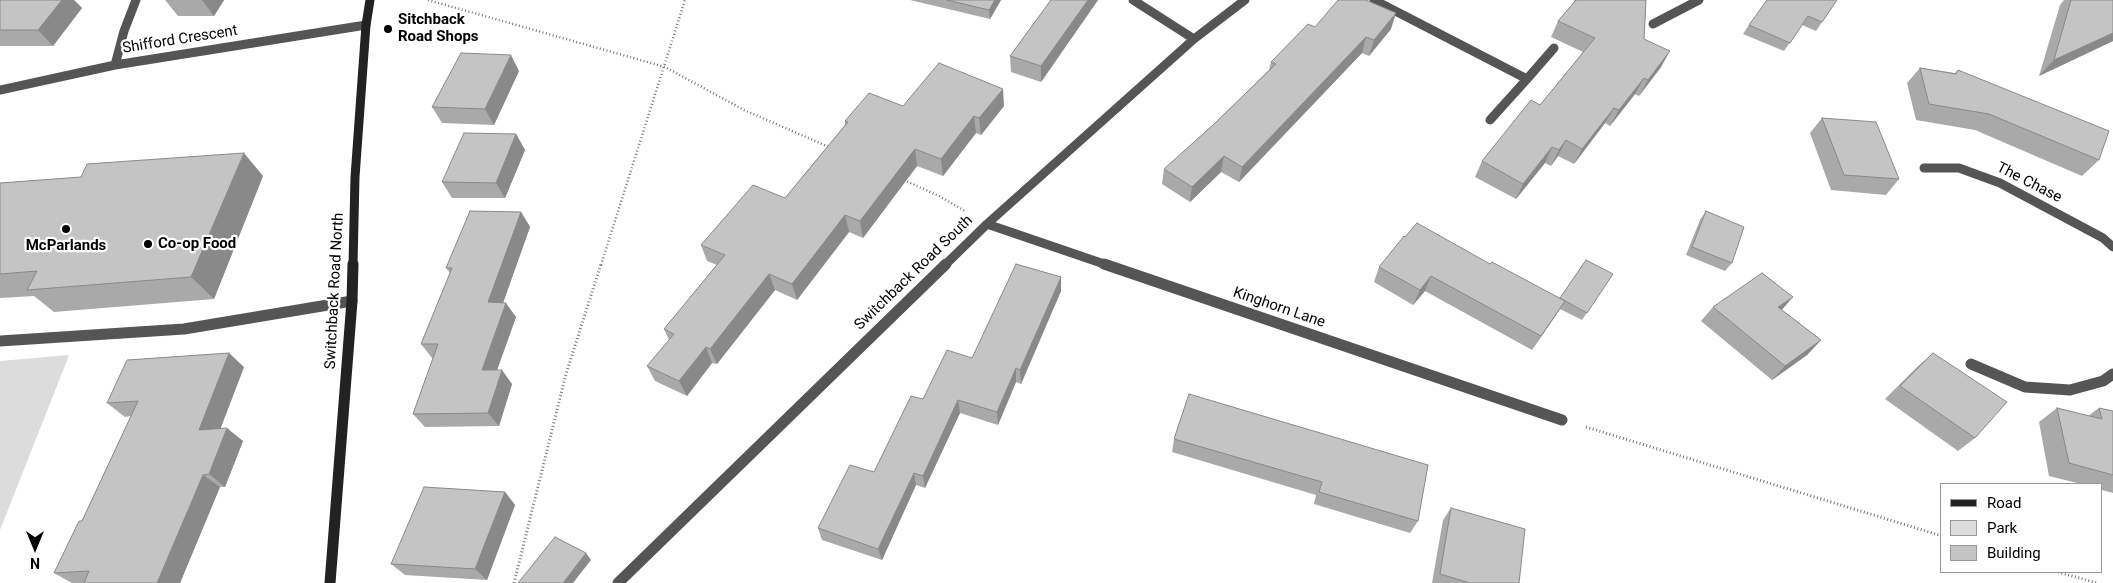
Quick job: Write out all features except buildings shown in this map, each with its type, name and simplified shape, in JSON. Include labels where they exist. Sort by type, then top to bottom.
[{"type":"main road","name":"Switchback Road North","points":[[330,583],[352,301],[355,177],[366,25],[370,0]]},
{"type":"street","points":[[116,65],[124,31],[136,0]]},
{"type":"street","points":[[1133,0],[1194,39]]},
{"type":"street","name":"Switchback Road South","points":[[618,583],[987,224],[1194,39],[1245,0]]},
{"type":"street","points":[[1374,0],[1528,79]]},
{"type":"street","points":[[1652,24],[1699,0]]},
{"type":"street","name":"Shifford Crescent","points":[[0,90],[116,65],[366,25]]},
{"type":"street","points":[[1490,120],[1554,48]]},
{"type":"street","name":"The Chase","points":[[1924,168],[1959,168],[2000,183],[2103,238],[2113,247]]},
{"type":"street","name":"Kinghorn Lane","points":[[987,224],[1562,420]]},
{"type":"street","points":[[0,341],[184,329],[352,301]]},
{"type":"street","points":[[1971,364],[2024,387],[2070,390],[2103,380],[2113,374]]},
{"type":"path","points":[[428,0],[665,67],[744,110],[833,149]]},
{"type":"path","points":[[514,583],[566,374],[686,0]]},
{"type":"path","points":[[904,180],[939,196],[987,224]]},
{"type":"path","points":[[1562,420],[1940,535]]},
{"type":"path","points":[[2062,573],[2097,583]]},
{"type":"green space","points":[[69,355],[66,363],[0,530],[0,361]]},
{"type":"place","name":"Sitchback Road Shops","points":[[388,29]]},
{"type":"place","name":"McParlands","points":[[66,229]]},
{"type":"place","name":"Co-op Food","points":[[148,244]]}]
